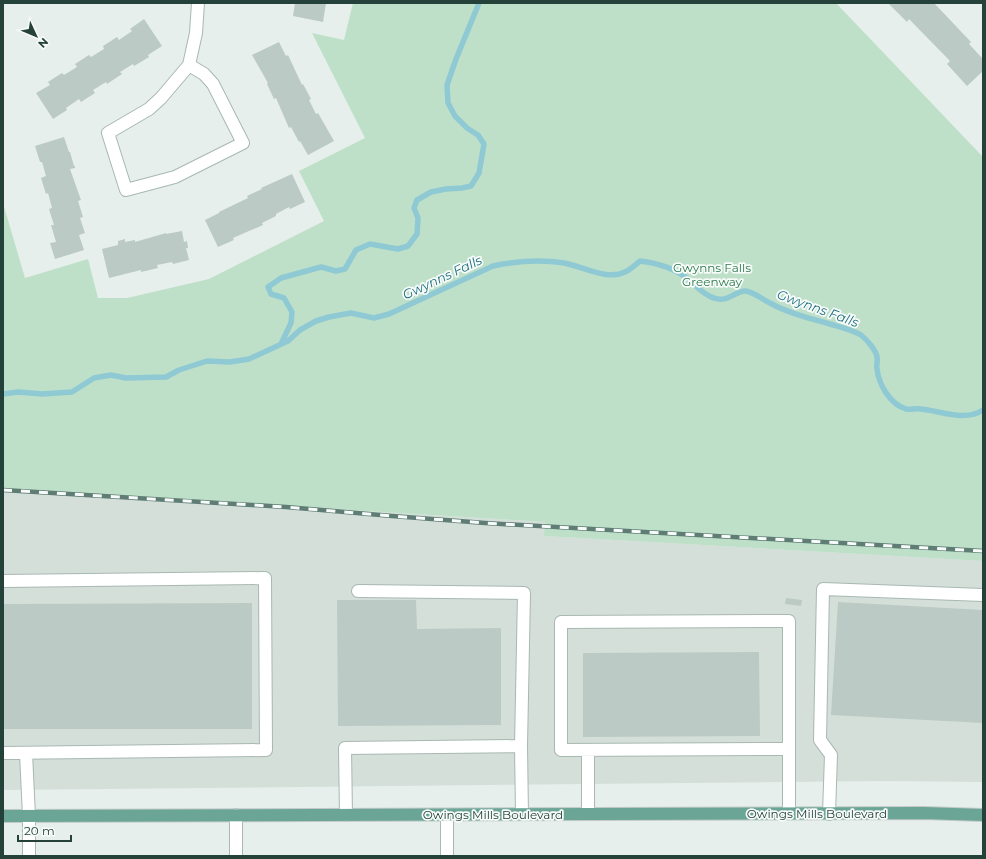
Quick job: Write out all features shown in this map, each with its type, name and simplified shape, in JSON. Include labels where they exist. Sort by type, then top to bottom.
[{"type":"main road","name":"Owings Mills Boulevard","points":[[3,816],[789,813],[924,813],[983,815]]},
{"type":"street","points":[[189,65],[204,74],[213,84],[243,143],[175,177],[126,190],[108,133],[149,109],[161,98],[189,65],[196,33],[198,3]]},
{"type":"street","points":[[3,581],[265,578],[266,750],[3,753]]},
{"type":"street","points":[[829,814],[831,755],[820,740],[823,589],[983,595]]},
{"type":"street","points":[[358,591],[524,593],[521,746],[522,814]]},
{"type":"street","points":[[789,749],[561,750],[561,622],[789,621],[789,749],[789,813]]},
{"type":"street","points":[[346,815],[345,748],[521,746]]},
{"type":"street","points":[[588,750],[588,814]]},
{"type":"street","points":[[26,753],[29,856]]},
{"type":"street","points":[[236,815],[236,856]]},
{"type":"street","points":[[447,815],[447,856]]},
{"type":"shaded area","points":[[3,489],[545,522],[545,536],[983,561],[983,782],[887,781],[3,790]]},
{"type":"green space","name":"Gwynns Falls Greenway","points":[[353,3],[836,3],[983,157],[983,561],[544,536],[545,522],[3,489],[3,203],[25,278],[88,259],[98,298],[127,298],[209,279],[324,221],[299,171],[365,138],[312,33],[344,40]]},
{"type":"building","points":[[295,3],[326,3],[323,22],[293,16]]},
{"type":"building","points":[[888,3],[934,3],[971,42],[969,44],[983,59],[983,71],[967,86],[947,64],[950,61],[909,19],[907,22]]},
{"type":"building","points":[[144,19],[162,46],[148,55],[149,57],[120,72],[122,74],[107,84],[106,82],[93,90],[95,93],[81,102],[79,99],[66,108],[67,110],[53,119],[36,93],[50,85],[48,82],[62,73],[64,75],[77,67],[75,64],[89,55],[91,57],[104,49],[103,46],[117,37],[119,40],[132,31],[130,29]]},
{"type":"building","points":[[279,42],[286,56],[288,55],[302,85],[303,84],[311,99],[309,100],[316,114],[318,113],[334,141],[308,155],[291,127],[289,128],[276,98],[274,99],[267,84],[268,83],[252,55]]},
{"type":"building","points":[[64,137],[75,166],[75,168],[70,169],[81,200],[78,201],[83,217],[80,218],[85,233],[79,235],[84,250],[55,259],[50,243],[56,242],[51,225],[54,225],[49,209],[52,208],[48,193],[46,194],[41,178],[46,176],[35,146]]},
{"type":"building","points":[[292,174],[305,202],[290,209],[289,207],[262,223],[263,225],[233,238],[234,240],[218,247],[205,220],[248,198],[247,196],[262,189],[261,188]]},
{"type":"building","points":[[182,231],[184,242],[187,241],[188,248],[186,248],[189,260],[173,264],[172,262],[157,265],[158,268],[141,272],[141,270],[109,278],[102,249],[118,245],[118,241],[125,239],[125,242],[135,240],[135,242],[166,233]]},
{"type":"building","points":[[786,598],[802,600],[801,606],[785,604]]},
{"type":"building","points":[[337,600],[416,600],[417,629],[501,628],[501,725],[338,726]]},
{"type":"building","points":[[838,602],[983,610],[983,723],[831,715]]},
{"type":"building","points":[[252,603],[252,729],[3,729],[3,604]]},
{"type":"building","points":[[759,652],[760,736],[583,737],[583,653]]},
{"type":"waterway","points":[[281,344],[291,323],[292,312],[284,298],[271,294],[268,287],[281,278],[321,267],[336,271],[345,269],[356,250],[370,244],[398,249],[408,246],[417,234],[418,218],[414,208],[417,200],[431,192],[471,186],[479,173],[484,144],[478,135],[467,128],[455,116],[448,103],[447,85],[479,3]]},
{"type":"waterway","name":"Gwynns Falls","points":[[3,394],[18,392],[42,394],[72,392],[94,378],[111,375],[126,378],[166,377],[179,370],[207,361],[230,362],[249,359],[288,341],[300,330],[316,321],[351,313],[374,318],[389,314],[493,266],[520,262],[547,261],[564,263],[610,275],[625,272],[640,261],[653,263],[677,272],[710,297],[724,299],[739,292],[746,291],[753,293],[784,310],[861,335],[875,351],[878,375],[886,393],[900,407],[906,409],[929,410],[953,415],[969,415],[983,410]]},
{"type":"railway","points":[[3,490],[286,507],[485,523],[983,551]]}]
